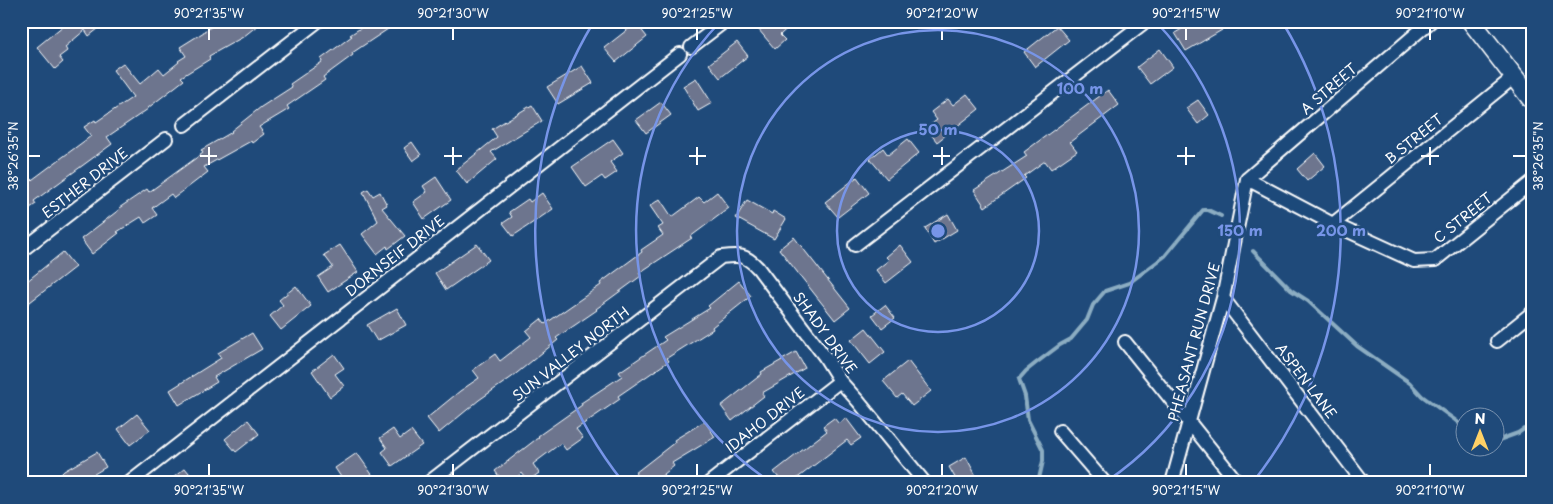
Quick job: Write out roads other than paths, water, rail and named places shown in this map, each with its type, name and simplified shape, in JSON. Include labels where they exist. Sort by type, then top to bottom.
[{"type":"street","points":[[184,125],[318,21]]},
{"type":"street","name":"DORNSEIF DRIVE","points":[[129,483],[724,21]]},
{"type":"street","points":[[855,245],[1146,21]]},
{"type":"street","name":"A STREET","points":[[1247,179],[1431,21]]},
{"type":"street","points":[[1476,23],[1532,100]]},
{"type":"street","name":"B STREET","points":[[1332,224],[1514,77]]},
{"type":"street","name":"ESTHER DRIVE","points":[[21,251],[166,139]]},
{"type":"street","name":"C STREET","points":[[1247,179],[1332,224],[1414,262],[1435,260],[1532,182]]},
{"type":"street","name":"PHEASANT RUN DRIVE","points":[[1172,483],[1223,298],[1247,179]]},
{"type":"street","name":"SHADY DRIVE","points":[[735,255],[749,259],[758,268],[825,357],[840,381],[925,483]]},
{"type":"street","name":"SUN VALLEY NORTH","points":[[428,483],[721,257],[735,255]]},
{"type":"street","name":"ASPEN LANE","points":[[1223,298],[1364,483]]},
{"type":"street","points":[[1497,341],[1532,313]]},
{"type":"street","points":[[1125,342],[1238,483]]},
{"type":"street","name":"IDAHO DRIVE","points":[[710,483],[840,381]]},
{"type":"street","points":[[1060,431],[1105,483]]},
{"type":"waterway","points":[[1038,483],[1043,461],[1043,450],[1028,420],[1025,396],[1019,379],[1036,363],[1071,339],[1087,320],[1093,305],[1105,291],[1129,283],[1165,256],[1203,210],[1208,210],[1221,216]]},
{"type":"waterway","points":[[1253,251],[1291,290],[1308,301],[1357,346],[1410,383],[1422,396],[1456,421]]},
{"type":"waterway","points":[[1506,437],[1524,429],[1532,431]]}]
